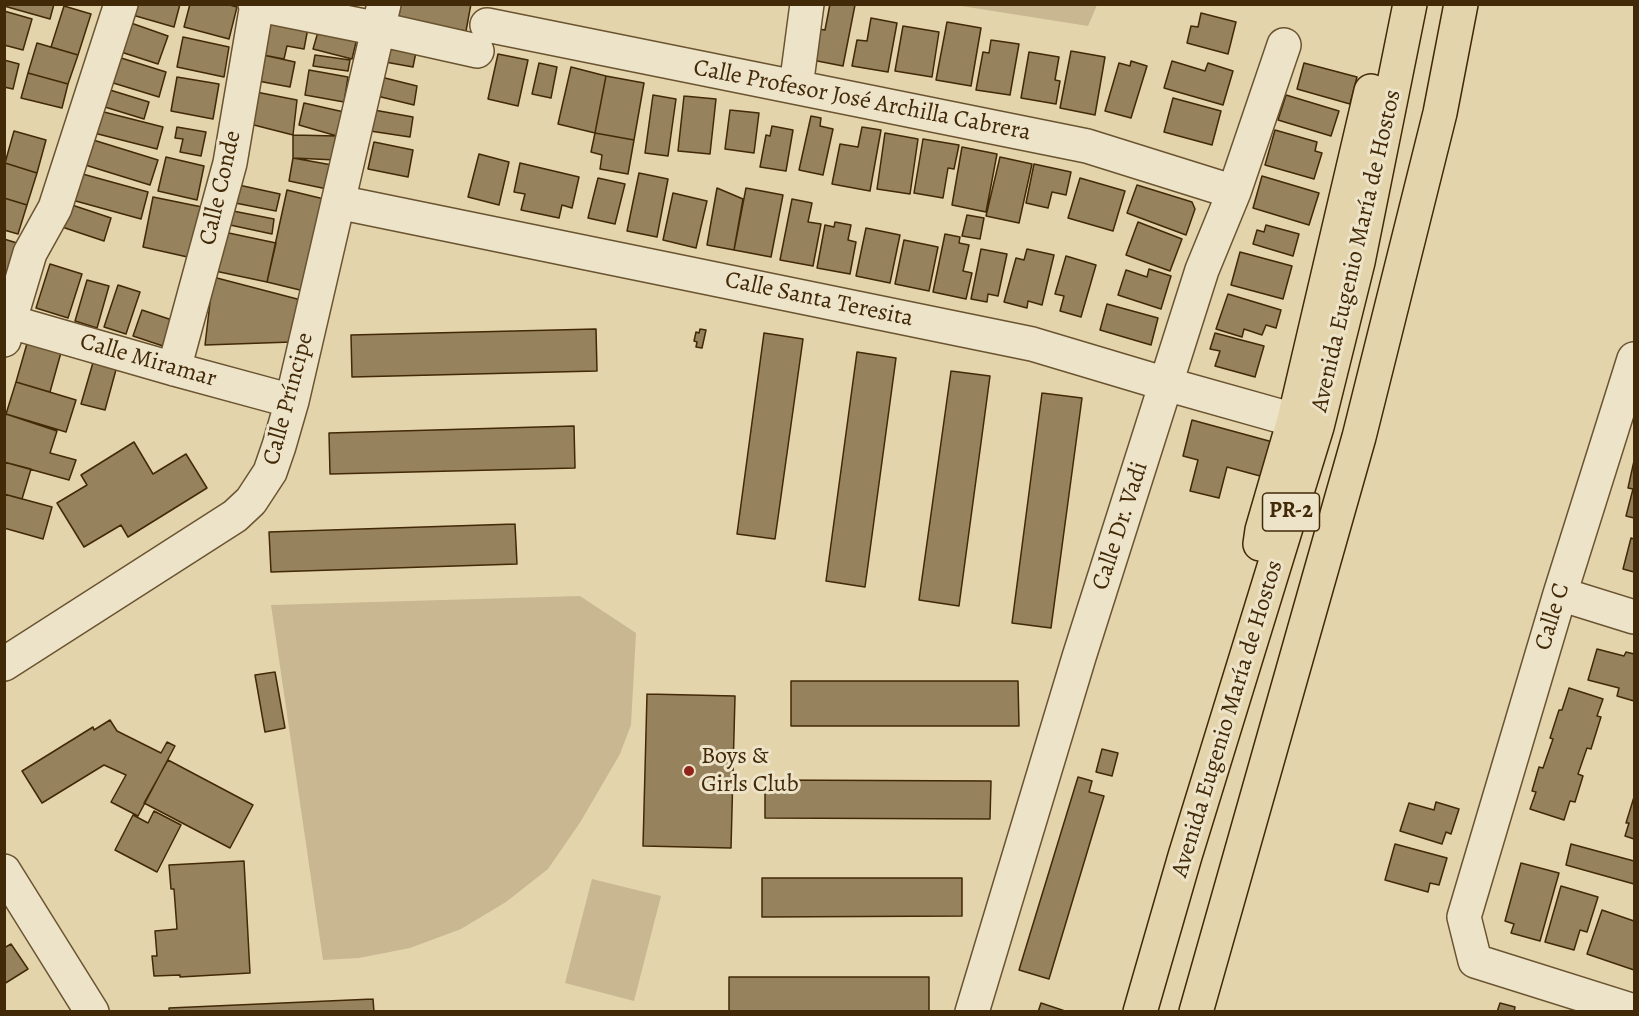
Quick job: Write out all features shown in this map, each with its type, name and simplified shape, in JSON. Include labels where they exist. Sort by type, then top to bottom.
[{"type":"highway","points":[[1241,674],[1262,530],[1294,420],[1374,78],[1402,4]]},
{"type":"highway","name":"Avenida Eugenio María de Hostos","points":[[1140,1011],[1185,856],[1317,427],[1358,262],[1410,4]]},
{"type":"highway","name":"Avenida Eugenio María de Hostos","points":[[1196,1011],[1359,437],[1440,113],[1461,4]]},
{"type":"street","points":[[6,327],[30,253],[55,208],[121,4]]},
{"type":"street","points":[[796,87],[807,4]]},
{"type":"street","name":"Calle Profesor José Archilla Cabrera","points":[[256,5],[381,17],[482,38],[796,87],[1087,146],[1234,192]]},
{"type":"street","name":"Calle Conde","points":[[174,369],[230,163],[256,5]]},
{"type":"street","name":"Calle Príncipe","points":[[4,664],[236,516],[251,501],[270,472],[292,401],[381,17]]},
{"type":"street","name":"Calle Dr. Vadi","points":[[972,1011],[1079,657],[1202,270],[1234,192],[1284,45]]},
{"type":"street","name":"Calle Santa Teresita","points":[[338,201],[1032,344],[1294,420]]},
{"type":"street","name":"Calle Miramar","points":[[6,327],[292,401]]},
{"type":"street","name":"Calle C","points":[[1635,359],[1560,594],[1464,917],[1475,962],[1635,1011]]},
{"type":"street","points":[[1560,594],[1635,617]]},
{"type":"street","points":[[4,871],[92,1011]]},
{"type":"shaded area","points":[[1097,4],[1088,26],[955,5]]},
{"type":"shaded area","points":[[580,596],[636,633],[631,725],[620,754],[581,821],[548,869],[506,902],[461,929],[410,948],[359,958],[323,960],[271,605]]},
{"type":"shaded area","points":[[592,879],[661,896],[634,1001],[565,983]]},
{"type":"building","points":[[4,4],[54,4],[50,19],[4,6]]},
{"type":"building","points":[[132,4],[180,4],[174,27],[129,14]]},
{"type":"building","points":[[190,4],[226,4],[237,7],[229,39],[184,27]]},
{"type":"building","points":[[401,4],[471,4],[466,31],[398,19]]},
{"type":"building","points":[[830,4],[855,5],[843,66],[807,59],[813,28],[825,30]]},
{"type":"building","points":[[64,6],[91,14],[78,55],[51,47]]},
{"type":"building","points":[[4,11],[32,19],[23,50],[4,45]]},
{"type":"building","points":[[1201,13],[1236,22],[1228,54],[1187,43],[1191,26],[1198,27]]},
{"type":"building","points":[[871,18],[897,23],[888,72],[852,66],[857,40],[867,41]]},
{"type":"building","points":[[270,20],[308,28],[304,49],[287,46],[284,59],[263,55]]},
{"type":"building","points":[[947,22],[981,28],[971,86],[936,80]]},
{"type":"building","points":[[131,23],[168,36],[158,64],[121,52]]},
{"type":"building","points":[[320,25],[358,34],[352,59],[313,49]]},
{"type":"building","points":[[903,26],[939,32],[932,77],[895,71]]},
{"type":"building","points":[[183,37],[229,47],[224,77],[177,67]]},
{"type":"building","points":[[991,40],[1019,44],[1010,95],[976,90],[983,52],[989,53]]},
{"type":"building","points":[[37,43],[78,55],[68,84],[28,73]]},
{"type":"building","points":[[388,46],[416,52],[413,67],[385,62]]},
{"type":"building","points":[[1071,51],[1105,57],[1095,115],[1060,108]]},
{"type":"building","points":[[1029,52],[1059,57],[1055,80],[1060,81],[1056,104],[1021,98]]},
{"type":"building","points":[[498,54],[528,60],[518,106],[488,99]]},
{"type":"building","points":[[263,55],[295,62],[290,87],[258,81]]},
{"type":"building","points":[[315,55],[350,60],[348,71],[313,66]]},
{"type":"building","points":[[118,57],[166,72],[159,97],[110,82]]},
{"type":"building","points":[[4,60],[19,64],[13,89],[4,87]]},
{"type":"building","points":[[1131,61],[1147,66],[1131,118],[1105,111],[1119,63],[1130,66]]},
{"type":"building","points":[[1172,61],[1205,71],[1208,63],[1233,71],[1223,105],[1164,88]]},
{"type":"building","points":[[539,63],[557,67],[551,98],[532,94]]},
{"type":"building","points":[[1304,63],[1357,77],[1350,104],[1297,89]]},
{"type":"building","points":[[571,67],[606,76],[595,133],[558,124]]},
{"type":"building","points":[[309,70],[348,77],[344,102],[305,95]]},
{"type":"building","points":[[28,73],[68,84],[62,108],[21,98]]},
{"type":"building","points":[[606,76],[644,83],[634,140],[595,133]]},
{"type":"building","points":[[177,77],[219,84],[213,119],[171,111]]},
{"type":"building","points":[[381,77],[417,86],[414,105],[377,96]]},
{"type":"building","points":[[110,90],[149,102],[144,119],[105,107]]},
{"type":"building","points":[[256,92],[297,100],[293,135],[250,124]]},
{"type":"building","points":[[653,95],[676,99],[668,156],[645,153]]},
{"type":"building","points":[[1286,95],[1339,111],[1331,136],[1278,120]]},
{"type":"building","points":[[684,96],[716,99],[710,154],[678,151]]},
{"type":"building","points":[[1173,98],[1221,111],[1212,145],[1164,132]]},
{"type":"building","points":[[304,103],[344,112],[337,136],[299,125]]},
{"type":"building","points":[[374,110],[413,117],[410,137],[370,131]]},
{"type":"building","points":[[730,110],[759,113],[754,153],[725,149]]},
{"type":"building","points":[[100,111],[163,127],[157,149],[94,133]]},
{"type":"building","points":[[811,116],[821,118],[820,126],[833,129],[823,175],[799,170]]},
{"type":"building","points":[[772,126],[793,130],[786,171],[760,167],[766,135],[770,136]]},
{"type":"building","points":[[177,127],[206,132],[201,156],[180,152],[183,139],[175,138]]},
{"type":"building","points":[[862,127],[881,130],[870,191],[832,184],[840,144],[858,147]]},
{"type":"building","points":[[1275,130],[1317,142],[1315,151],[1322,153],[1314,179],[1265,165]]},
{"type":"building","points":[[14,131],[46,140],[37,173],[5,163]]},
{"type":"building","points":[[595,133],[634,140],[628,174],[600,169],[602,155],[591,152]]},
{"type":"building","points":[[885,133],[918,139],[910,194],[877,189]]},
{"type":"building","points":[[293,135],[337,136],[336,160],[293,158]]},
{"type":"building","points":[[90,139],[158,160],[150,185],[82,164]]},
{"type":"building","points":[[923,139],[959,145],[954,169],[948,168],[943,198],[914,193]]},
{"type":"building","points":[[374,142],[413,150],[408,177],[368,169]]},
{"type":"building","points":[[962,147],[997,154],[986,212],[952,205]]},
{"type":"building","points":[[479,154],[509,162],[499,205],[468,197]]},
{"type":"building","points":[[166,157],[204,166],[197,200],[158,191]]},
{"type":"building","points":[[1000,157],[1032,164],[1019,223],[986,216]]},
{"type":"building","points":[[293,158],[332,165],[327,189],[289,181]]},
{"type":"building","points":[[5,163],[37,173],[27,205],[4,198]]},
{"type":"building","points":[[520,163],[579,177],[572,208],[562,205],[559,218],[521,210],[525,194],[514,192]]},
{"type":"building","points":[[1034,164],[1071,172],[1066,195],[1052,192],[1048,208],[1026,203]]},
{"type":"building","points":[[79,173],[148,192],[141,219],[72,200]]},
{"type":"building","points":[[639,173],[668,179],[657,237],[627,231]]},
{"type":"building","points":[[1262,176],[1319,193],[1309,225],[1253,208]]},
{"type":"building","points":[[598,178],[625,184],[615,224],[588,218]]},
{"type":"building","points":[[1080,178],[1125,191],[1113,231],[1068,218]]},
{"type":"building","points":[[234,184],[280,194],[276,211],[230,202]]},
{"type":"building","points":[[1137,185],[1192,202],[1195,209],[1186,235],[1127,213]]},
{"type":"building","points":[[717,188],[743,199],[734,250],[707,245]]},
{"type":"building","points":[[746,188],[783,195],[771,257],[734,250]]},
{"type":"building","points":[[287,190],[324,199],[304,291],[267,282]]},
{"type":"building","points":[[673,193],[707,201],[696,248],[663,240]]},
{"type":"building","points":[[153,197],[202,207],[192,258],[143,247]]},
{"type":"building","points":[[4,198],[27,205],[18,234],[4,230]]},
{"type":"building","points":[[792,199],[812,203],[808,222],[821,224],[813,266],[780,260]]},
{"type":"building","points":[[69,204],[111,218],[104,241],[62,227]]},
{"type":"building","points":[[233,211],[274,219],[272,234],[230,225]]},
{"type":"building","points":[[967,215],[984,218],[980,239],[962,236]]},
{"type":"building","points":[[835,222],[851,225],[848,240],[856,242],[850,274],[817,268],[825,225],[834,227]]},
{"type":"building","points":[[1138,222],[1182,239],[1170,271],[1126,255]]},
{"type":"building","points":[[1266,225],[1299,234],[1293,256],[1253,244],[1257,230],[1264,232]]},
{"type":"building","points":[[866,228],[900,235],[890,283],[856,276]]},
{"type":"building","points":[[224,232],[276,243],[267,282],[215,271]]},
{"type":"building","points":[[945,234],[960,237],[959,243],[969,245],[963,271],[972,273],[966,299],[933,292]]},
{"type":"building","points":[[4,239],[17,243],[4,285]]},
{"type":"building","points":[[904,240],[938,247],[929,291],[895,284]]},
{"type":"building","points":[[981,249],[1007,254],[998,296],[988,294],[987,302],[971,299]]},
{"type":"building","points":[[1027,249],[1054,255],[1042,305],[1028,301],[1027,308],[1004,302],[1016,258],[1024,260]]},
{"type":"building","points":[[1240,252],[1292,266],[1283,299],[1231,285]]},
{"type":"building","points":[[1066,256],[1096,265],[1081,317],[1060,311],[1064,296],[1055,294]]},
{"type":"building","points":[[50,264],[82,274],[68,318],[36,308]]},
{"type":"building","points":[[1149,269],[1171,276],[1161,309],[1118,295],[1126,270],[1147,277]]},
{"type":"building","points":[[213,277],[301,300],[292,342],[205,345]]},
{"type":"building","points":[[87,280],[109,286],[97,328],[75,321]]},
{"type":"building","points":[[118,285],[140,292],[126,334],[104,327]]},
{"type":"building","points":[[1228,294],[1281,310],[1276,328],[1266,325],[1262,335],[1244,329],[1242,337],[1216,329]]},
{"type":"building","points":[[1107,304],[1158,318],[1151,345],[1100,330]]},
{"type":"building","points":[[142,310],[178,322],[169,348],[133,336]]},
{"type":"building","points":[[596,329],[597,371],[352,377],[351,335]]},
{"type":"building","points":[[700,329],[706,330],[702,348],[696,347],[697,342],[694,341],[696,332],[699,333]]},
{"type":"building","points":[[764,333],[803,339],[775,539],[737,534]]},
{"type":"building","points":[[1215,333],[1264,346],[1255,377],[1215,366],[1220,351],[1210,349]]},
{"type":"building","points":[[28,340],[62,349],[50,392],[16,382]]},
{"type":"building","points":[[857,352],[896,358],[865,587],[826,581]]},
{"type":"building","points":[[94,359],[117,366],[105,410],[81,404]]},
{"type":"building","points":[[951,371],[990,376],[959,606],[919,600]]},
{"type":"building","points":[[16,382],[76,400],[66,432],[6,414]]},
{"type":"building","points":[[1042,393],[1082,398],[1051,628],[1012,623]]},
{"type":"building","points":[[6,414],[57,431],[50,453],[76,460],[69,480],[4,462]]},
{"type":"building","points":[[1192,420],[1280,444],[1271,479],[1227,467],[1219,498],[1190,491],[1198,460],[1183,456]]},
{"type":"building","points":[[574,426],[575,468],[330,474],[329,433]]},
{"type":"building","points":[[134,442],[153,474],[186,454],[207,488],[128,537],[121,525],[84,547],[57,503],[87,485],[81,475]]},
{"type":"building","points":[[1634,461],[1634,518],[1626,516],[1633,489],[1628,488]]},
{"type":"building","points":[[4,462],[31,469],[22,499],[4,494]]},
{"type":"building","points":[[4,494],[52,507],[43,539],[4,528]]},
{"type":"building","points":[[515,524],[517,564],[271,572],[269,532]]},
{"type":"building","points":[[1631,538],[1634,539],[1634,572],[1623,569]]},
{"type":"building","points":[[1597,649],[1624,656],[1626,652],[1634,654],[1634,701],[1617,696],[1619,688],[1588,680]]},
{"type":"building","points":[[275,672],[285,728],[265,732],[255,675]]},
{"type":"building","points":[[791,681],[1018,681],[1019,726],[791,726]]},
{"type":"building","points":[[1569,688],[1603,699],[1597,716],[1601,717],[1591,749],[1587,748],[1578,774],[1583,776],[1575,802],[1570,801],[1564,820],[1530,809],[1536,792],[1532,791],[1539,767],[1543,768],[1553,739],[1550,738],[1559,710],[1562,710]]},
{"type":"building","name":"Boys & Girls Club","points":[[647,694],[735,696],[731,848],[643,846]]},
{"type":"building","points":[[110,720],[117,731],[161,753],[167,742],[175,746],[138,816],[111,802],[126,775],[104,765],[42,803],[22,771],[93,727],[94,730]]},
{"type":"building","points":[[1102,749],[1118,753],[1112,776],[1096,772]]},
{"type":"building","points":[[168,760],[253,805],[230,848],[144,803]]},
{"type":"building","points":[[1078,777],[1092,781],[1089,792],[1104,796],[1049,979],[1019,970]]},
{"type":"building","points":[[765,780],[991,781],[990,819],[765,818]]},
{"type":"building","points":[[1634,797],[1634,839],[1625,836],[1629,823],[1626,823]]},
{"type":"building","points":[[1436,802],[1459,809],[1451,834],[1446,832],[1442,844],[1400,831],[1409,803],[1434,810]]},
{"type":"building","points":[[154,811],[181,825],[157,872],[115,850],[133,815],[148,823]]},
{"type":"building","points":[[1395,844],[1447,858],[1439,885],[1430,883],[1428,892],[1385,880]]},
{"type":"building","points":[[1571,844],[1634,861],[1634,884],[1566,865]]},
{"type":"building","points":[[244,861],[250,973],[180,977],[180,975],[154,976],[152,956],[157,956],[155,931],[177,929],[174,889],[171,889],[169,865]]},
{"type":"building","points":[[1521,863],[1559,873],[1540,941],[1511,933],[1514,924],[1505,921]]},
{"type":"building","points":[[762,878],[962,878],[962,916],[762,917]]},
{"type":"building","points":[[1561,886],[1598,897],[1587,932],[1580,930],[1574,950],[1545,942]]},
{"type":"building","points":[[1602,910],[1634,921],[1634,970],[1587,954]]},
{"type":"building","points":[[11,944],[28,969],[4,984],[4,948]]},
{"type":"building","points":[[729,977],[929,977],[929,1012],[729,1012]]},
{"type":"building","points":[[373,999],[374,1012],[169,1012],[169,1008]]},
{"type":"building","points":[[1041,1003],[1068,1012],[1038,1012]]},
{"type":"building","points":[[1500,1003],[1515,1007],[1514,1012],[1497,1012]]},
{"type":"place","name":"Boys & Girls Club","points":[[689,771]]}]
